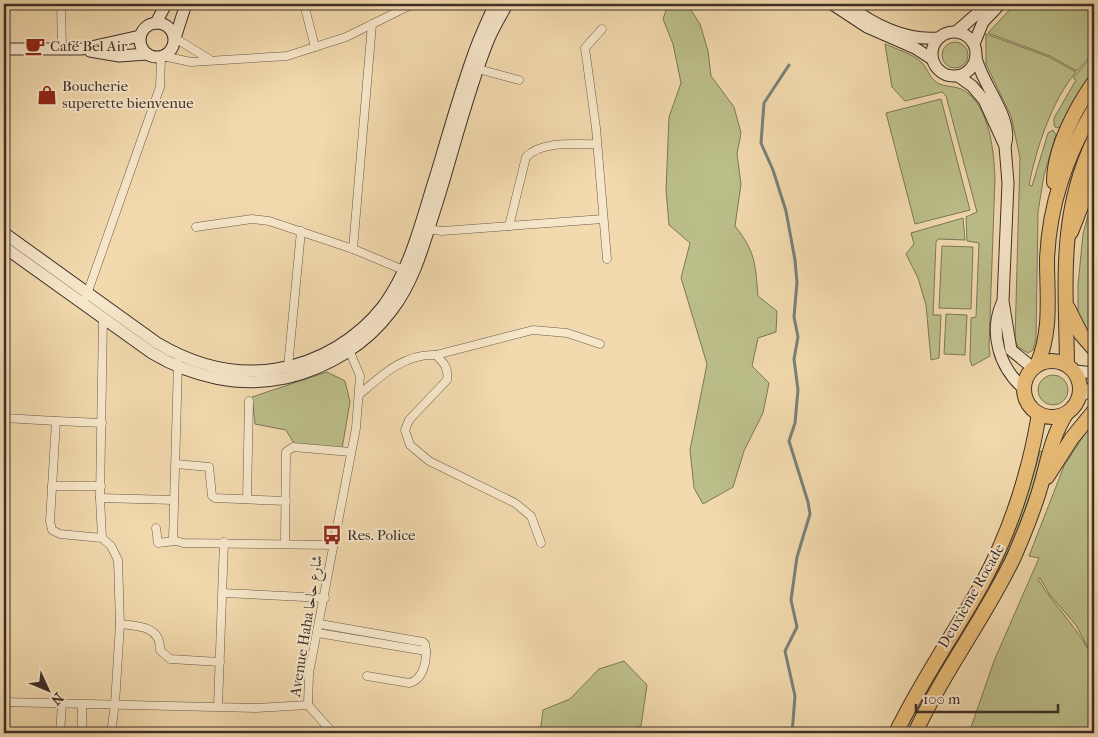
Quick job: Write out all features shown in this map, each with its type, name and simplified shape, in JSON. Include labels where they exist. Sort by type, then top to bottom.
[{"type":"highway","points":[[1056,198],[1054,177],[1062,145],[1081,104],[1094,82]]},
{"type":"highway","points":[[1094,109],[1069,159],[1056,198],[1047,259],[1047,329],[1035,366],[1026,378],[1024,389],[1028,404],[1039,414],[1050,417],[1066,414],[1080,397],[1080,381],[1071,368],[1066,305],[1066,241],[1072,198],[1078,176],[1094,140]]},
{"type":"highway","points":[[1066,241],[1077,219],[1094,173]]},
{"type":"highway","points":[[1066,305],[1081,334],[1094,349]]},
{"type":"highway","points":[[1035,366],[1052,360],[1071,368]]},
{"type":"highway","points":[[1038,493],[1064,450],[1094,411]]},
{"type":"highway","name":"Deuxième Rocade","points":[[896,733],[922,683],[982,583],[1004,537],[1026,477],[1039,414]]},
{"type":"highway","name":"Deuxième Rocade","points":[[915,733],[942,680],[1006,573],[1038,493],[1053,439],[1066,414]]},
{"type":"street","points":[[61,4],[62,50]]},
{"type":"street","points":[[147,54],[141,46],[140,36],[146,27],[156,22],[166,4]]},
{"type":"street","points":[[86,299],[160,87],[162,57],[172,49],[186,4]]},
{"type":"street","points":[[304,4],[315,47]]},
{"type":"street","points":[[394,13],[397,4]]},
{"type":"street","points":[[82,49],[119,56],[147,54],[191,62],[209,59],[264,59],[286,56],[315,47],[372,24],[413,4]]},
{"type":"street","points":[[452,140],[473,55],[494,4]]},
{"type":"street","points":[[4,247],[157,343],[178,361],[246,371],[288,367],[366,339],[393,310],[424,228],[452,140],[489,39],[507,4]]},
{"type":"street","points":[[832,4],[867,27],[915,48],[932,59],[939,71],[944,75],[958,76],[970,70],[976,57]]},
{"type":"street","points":[[846,4],[869,20],[898,33],[922,38],[939,38]]},
{"type":"street","points":[[956,32],[988,4]]},
{"type":"street","points":[[1000,4],[983,22],[974,44],[981,73],[1004,122],[1007,136],[1005,146],[1008,183],[1003,301],[1011,350],[1035,366]]},
{"type":"street","points":[[156,22],[167,25],[175,38],[209,59]]},
{"type":"street","points":[[353,249],[372,24]]},
{"type":"street","points":[[602,29],[585,48],[597,144],[606,259]]},
{"type":"street","points":[[932,59],[934,44],[947,33],[956,32],[968,37],[974,44]]},
{"type":"street","points":[[4,49],[82,49],[140,36]]},
{"type":"street","points":[[478,69],[519,80]]},
{"type":"street","points":[[958,76],[972,86],[984,100],[1005,146]]},
{"type":"street","points":[[509,226],[526,157],[531,152],[548,147],[597,144]]},
{"type":"street","points":[[196,227],[252,219],[270,220],[353,249],[408,272]]},
{"type":"street","points":[[424,228],[442,231],[603,219]]},
{"type":"street","points":[[288,367],[301,231]]},
{"type":"street","points":[[4,233],[86,299],[103,318],[152,353],[223,379],[249,382],[276,380],[310,371],[347,346]]},
{"type":"street","points":[[1003,301],[998,317],[999,351],[1008,372],[1024,389]]},
{"type":"street","points":[[102,538],[100,498],[103,318]]},
{"type":"street","points":[[360,394],[382,375],[411,356],[436,355],[533,330],[567,334],[600,344]]},
{"type":"street","name":"Avenue Haha شارع حاحا","points":[[4,702],[256,708],[308,705],[308,681],[320,624],[360,394],[360,376],[347,346]]},
{"type":"street","points":[[436,355],[445,364],[449,372],[447,380],[409,420],[405,430],[410,445],[429,461],[515,503],[531,516],[542,543]]},
{"type":"street","points":[[175,541],[172,535],[176,464],[178,361]]},
{"type":"street","points":[[1071,368],[1094,373]]},
{"type":"street","points":[[1080,397],[1094,386]]},
{"type":"street","points":[[247,499],[249,401]]},
{"type":"street","points":[[4,418],[102,423]]},
{"type":"street","points":[[56,421],[50,521],[52,530],[60,534],[102,538],[111,546],[118,560],[120,624],[115,704],[111,732],[142,733]]},
{"type":"street","points":[[285,543],[286,452],[290,448],[351,452]]},
{"type":"street","points":[[176,464],[210,467],[213,498],[286,501]]},
{"type":"street","points":[[52,486],[101,486]]},
{"type":"street","points":[[100,498],[174,500]]},
{"type":"street","points":[[156,528],[158,543],[175,541],[183,543],[224,542],[333,545]]},
{"type":"street","points":[[218,706],[224,593],[224,542]]},
{"type":"street","points":[[224,593],[324,598]]},
{"type":"street","points":[[120,624],[144,627],[153,632],[159,639],[160,650],[170,660],[220,662]]},
{"type":"street","points":[[320,624],[423,642],[426,652],[422,675],[415,682],[408,684],[367,676]]},
{"type":"street","points":[[318,633],[426,652]]},
{"type":"street","points":[[60,733],[62,704]]},
{"type":"street","points":[[82,705],[82,733]]},
{"type":"street","points":[[308,705],[333,733]]},
{"type":"green space","points":[[668,4],[687,4],[700,24],[708,51],[711,76],[734,107],[741,133],[737,154],[741,184],[735,226],[751,251],[758,296],[777,311],[776,332],[758,338],[752,366],[769,383],[763,413],[744,451],[733,487],[703,504],[694,488],[690,450],[707,364],[681,278],[690,243],[669,225],[666,190],[669,117],[681,83],[673,44],[663,19]]},
{"type":"green space","points":[[1015,4],[1094,4],[1094,52],[1077,71],[1050,56],[988,33]]},
{"type":"green space","points":[[986,34],[1049,57],[1076,72],[1067,83],[1052,111],[1036,156],[1029,185],[1032,186],[1048,133],[1053,130],[1056,135],[1044,175],[1038,212],[1036,339],[1033,350],[1028,353],[1018,347],[1015,340],[1020,158],[1011,116],[986,64]]},
{"type":"green space","points":[[955,42],[964,46],[968,55],[964,64],[955,68],[946,64],[942,55],[946,46]]},
{"type":"green space","points":[[885,44],[910,54],[919,60],[936,82],[965,91],[980,108],[989,131],[995,179],[990,356],[972,366],[970,360],[971,318],[976,317],[979,243],[967,241],[966,217],[977,212],[946,96],[942,92],[905,101],[892,87]]},
{"type":"green space","points":[[1094,54],[1094,70],[1073,102],[1062,126],[1056,128],[1054,118],[1076,80],[1073,78]]},
{"type":"green space","points":[[941,99],[970,210],[915,224],[886,113]]},
{"type":"green space","points":[[1094,192],[1094,341],[1078,319],[1078,285],[1083,234]]},
{"type":"green space","points":[[963,218],[965,240],[938,239],[936,242],[933,315],[941,315],[939,358],[931,360],[926,305],[918,278],[906,254],[914,244],[911,233]]},
{"type":"green space","points":[[942,246],[973,247],[971,309],[939,308]]},
{"type":"green space","points":[[946,314],[967,315],[965,355],[944,354]]},
{"type":"green space","points":[[327,372],[345,381],[350,402],[342,449],[295,445],[286,430],[255,424],[252,397]]},
{"type":"green space","points":[[1053,375],[1064,379],[1068,390],[1064,401],[1053,405],[1042,401],[1038,390],[1042,379]]},
{"type":"green space","points":[[1094,420],[1094,659],[1076,625],[1050,595],[1040,578],[1038,579],[1082,639],[1094,661],[1096,684],[1094,733],[969,733],[994,661],[1039,558],[1029,556],[1064,466]]},
{"type":"green space","points":[[1040,451],[1043,452],[1032,491],[1002,565],[907,733],[904,733],[924,694],[1000,565],[1020,517]]},
{"type":"green space","points":[[624,661],[647,685],[641,726],[622,733],[540,733],[543,710],[570,699],[599,669]]},
{"type":"waterway","points":[[789,65],[764,103],[761,143],[773,170],[786,211],[795,260],[797,282],[794,317],[798,337],[794,359],[798,390],[795,423],[789,441],[810,514],[797,557],[791,600],[797,627],[785,651],[795,696],[792,733]]},
{"type":"place","name":"Café Bel Air","points":[[35,46]]},
{"type":"place","name":"Boucherie superette bienvenue","points":[[47,95]]},
{"type":"place","name":"Res. Police","points":[[332,535]]}]
